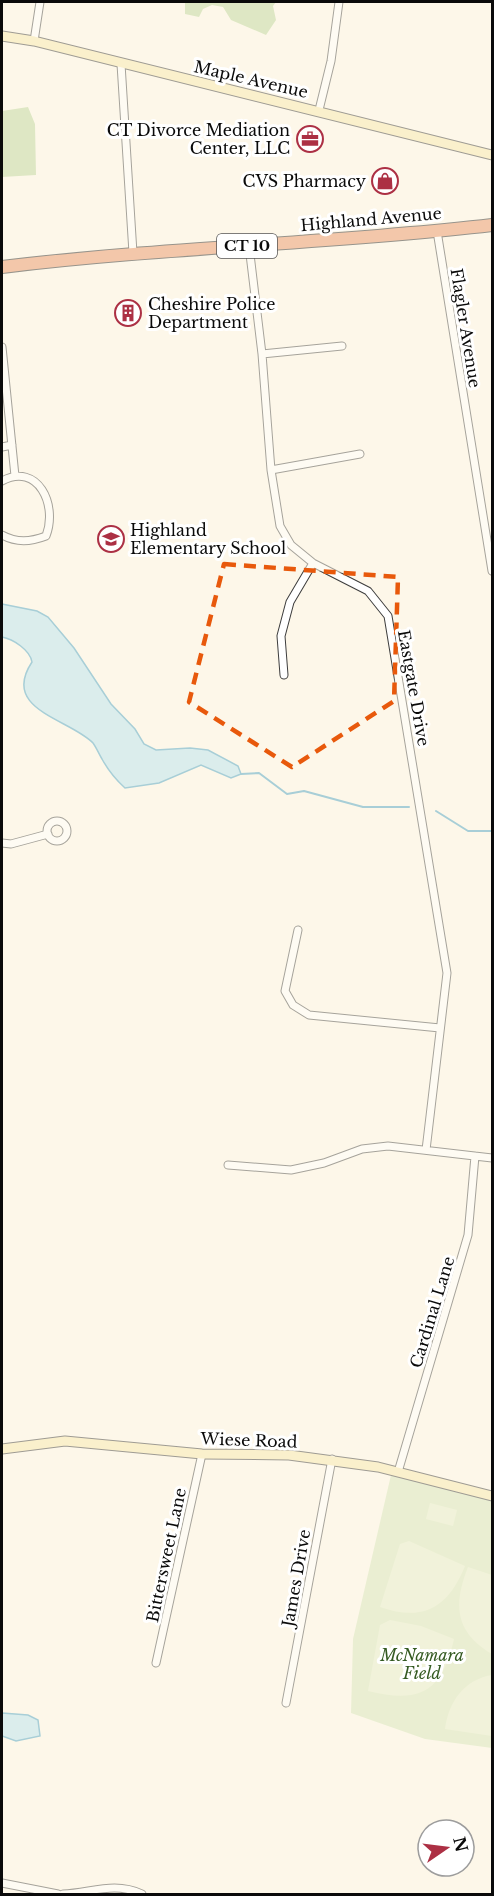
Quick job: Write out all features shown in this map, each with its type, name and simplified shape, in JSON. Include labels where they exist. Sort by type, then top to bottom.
[{"type":"highway","name":"Highland Avenue","points":[[2,267],[133,253],[249,246],[492,225]]},
{"type":"street","points":[[34,41],[40,2]]},
{"type":"street","points":[[319,110],[331,60],[340,4],[348,2]]},
{"type":"street","name":"Maple Avenue","points":[[2,36],[34,41],[121,64],[319,110],[492,155]]},
{"type":"street","points":[[121,64],[133,253]]},
{"type":"street","name":"Flagler Avenue","points":[[437,231],[492,571]]},
{"type":"street","name":"Eastgate Drive","points":[[249,246],[262,354],[271,470],[280,526],[291,545],[313,563],[368,591],[388,616],[447,973],[426,1150]]},
{"type":"street","points":[[262,354],[342,346]]},
{"type":"street","points":[[2,348],[15,476]]},
{"type":"street","points":[[2,447],[12,445]]},
{"type":"street","points":[[271,470],[360,454]]},
{"type":"street","points":[[2,481],[15,476],[27,478],[45,494],[51,507],[52,522],[46,536],[35,540],[22,541],[2,535]]},
{"type":"street","points":[[284,675],[280,636],[287,610],[313,563]]},
{"type":"street","points":[[2,843],[11,844],[48,834]]},
{"type":"street","points":[[298,930],[285,991],[292,1005],[309,1015],[440,1028]]},
{"type":"street","points":[[228,1165],[291,1170],[324,1163],[362,1149],[388,1146],[492,1158]]},
{"type":"street","name":"Cardinal Lane","points":[[398,1472],[468,1235],[475,1156]]},
{"type":"street","name":"Wiese Road","points":[[2,1449],[65,1441],[202,1454],[289,1455],[332,1459],[398,1472],[492,1496]]},
{"type":"street","name":"Bittersweet Lane","points":[[156,1663],[202,1454]]},
{"type":"street","name":"James Drive","points":[[286,1703],[332,1459]]},
{"type":"street","points":[[2,1883],[58,1894]]},
{"type":"street","points":[[63,1894],[109,1887],[125,1888],[141,1894]]},
{"type":"highlighted area","points":[[224,564],[398,577],[394,701],[292,767],[189,702]]},
{"type":"green space","points":[[185,2],[276,2],[273,6],[276,20],[266,35],[231,20],[223,7],[212,5],[203,9],[199,17],[185,14]]},
{"type":"green space","points":[[28,107],[35,124],[36,175],[2,177],[2,111]]},
{"type":"green space","name":"McNamara Field","points":[[391,1475],[492,1500],[492,1748],[425,1739],[351,1713],[353,1639]]},
{"type":"green space","points":[[430,1503],[457,1510],[453,1526],[426,1519]]},
{"type":"green space","points":[[409,1541],[465,1566],[451,1592],[432,1608],[409,1613],[380,1607],[400,1544]]},
{"type":"green space","points":[[468,1567],[492,1575],[492,1654],[471,1636],[460,1616],[460,1594]]},
{"type":"green space","points":[[390,1620],[421,1626],[454,1639],[443,1671],[426,1690],[402,1696],[368,1691],[380,1625]]},
{"type":"green space","points":[[492,1675],[492,1736],[445,1729],[450,1709],[460,1693],[473,1682]]},
{"type":"water","points":[[2,604],[37,611],[48,617],[74,648],[111,704],[135,729],[144,744],[156,750],[190,748],[208,750],[238,766],[241,774],[231,778],[201,765],[159,783],[125,788],[109,771],[93,743],[42,712],[31,702],[25,692],[24,678],[32,662],[31,658],[20,646],[2,637]]},
{"type":"water","points":[[2,1713],[28,1715],[38,1720],[40,1736],[16,1741],[2,1736]]},
{"type":"waterway","points":[[241,774],[259,773],[287,794],[304,791],[363,807],[409,807]]},
{"type":"waterway","points":[[436,811],[468,831],[492,831]]},
{"type":"place","name":"CT Divorce Mediation Center, LLC","points":[[310,139]]},
{"type":"place","name":"CVS Pharmacy","points":[[385,181]]},
{"type":"place","name":"Cheshire Police Department","points":[[128,313]]},
{"type":"place","name":"Highland Elementary School","points":[[111,539]]}]
